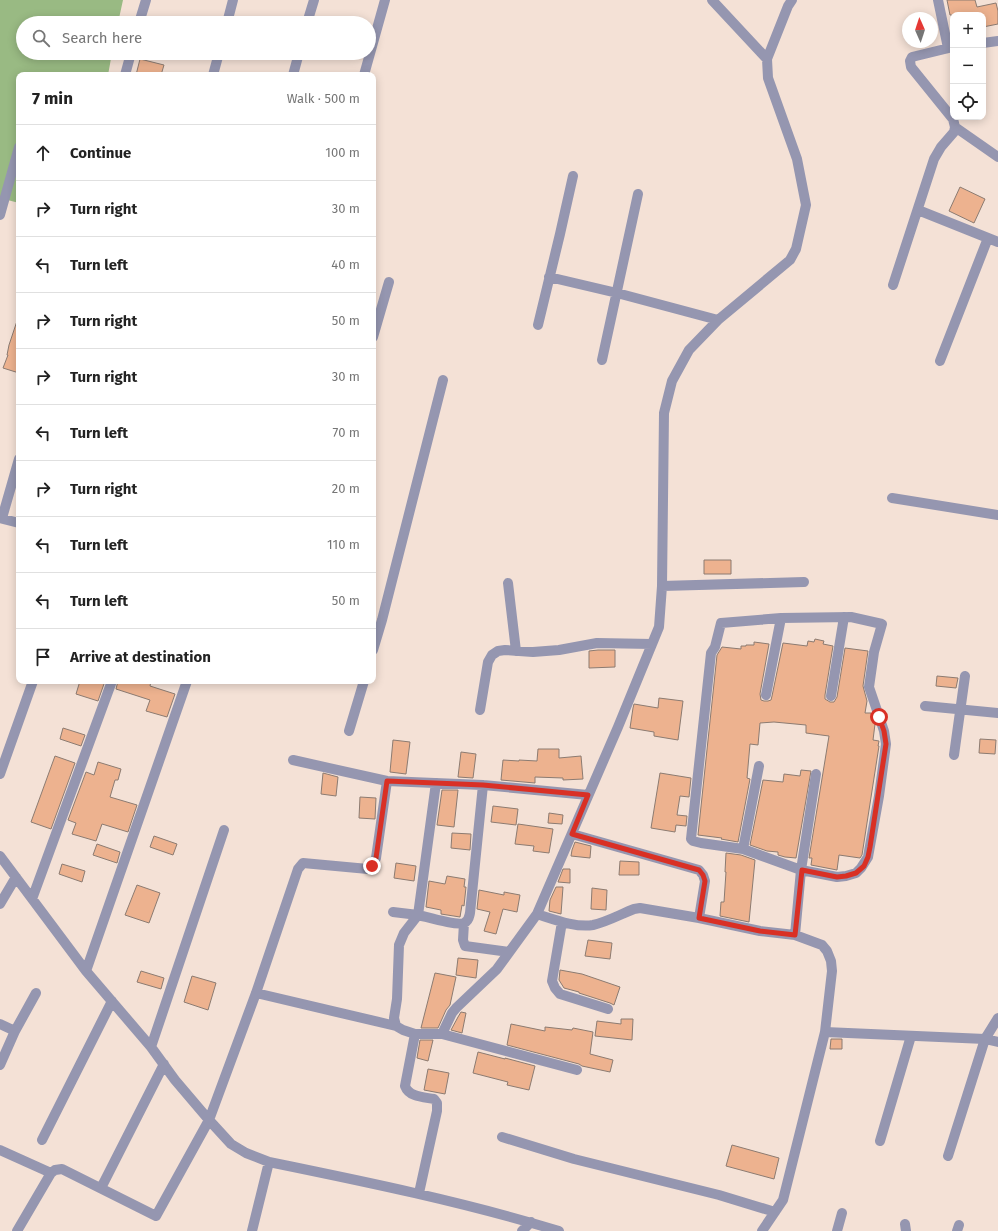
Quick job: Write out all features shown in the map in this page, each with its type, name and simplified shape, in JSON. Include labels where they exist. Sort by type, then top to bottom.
[{"type":"street","points":[[141,16],[146,0]]},
{"type":"street","points":[[229,16],[233,0]]},
{"type":"street","points":[[309,16],[314,0]]},
{"type":"street","points":[[376,32],[385,0]]},
{"type":"street","points":[[712,0],[767,59]]},
{"type":"street","points":[[442,1034],[452,1013],[494,972],[537,914],[659,627],[662,586],[664,413],[672,381],[689,350],[718,320],[790,260],[796,249],[806,205],[797,159],[768,78],[767,59],[788,6],[792,0]]},
{"type":"street","points":[[893,285],[934,159],[941,147],[954,132],[955,127],[953,119],[911,67],[910,61],[912,57],[950,47],[938,0]]},
{"type":"street","points":[[986,43],[998,41]]},
{"type":"street","points":[[126,72],[129,60]]},
{"type":"street","points":[[214,72],[217,60]]},
{"type":"street","points":[[294,72],[297,60]]},
{"type":"street","points":[[365,72],[368,60]]},
{"type":"street","points":[[955,127],[998,157]]},
{"type":"street","points":[[0,214],[16,158]]},
{"type":"street","points":[[538,325],[573,176]]},
{"type":"street","points":[[602,360],[638,194]]},
{"type":"street","points":[[918,210],[993,240],[940,361]]},
{"type":"street","points":[[550,277],[718,320]]},
{"type":"street","points":[[376,327],[389,282]]},
{"type":"street","points":[[376,631],[378,619],[443,380]]},
{"type":"street","points":[[16,469],[1,518],[16,522]]},
{"type":"street","points":[[892,498],[998,515]]},
{"type":"street","points":[[662,586],[804,582]]},
{"type":"street","points":[[508,583],[516,651]]},
{"type":"street","points":[[831,696],[844,617]]},
{"type":"street","points":[[844,617],[851,617],[882,624],[874,652],[870,687],[884,731],[886,744],[874,825],[868,857],[864,866],[856,873],[837,877],[802,870],[744,849],[697,843],[693,841],[690,838],[711,653],[715,647],[721,623],[781,618],[844,617]]},
{"type":"street","points":[[766,695],[781,618]]},
{"type":"street","points":[[480,710],[488,662],[492,655],[498,651],[533,652],[559,650],[597,643],[652,644]]},
{"type":"street","points":[[954,755],[965,676]]},
{"type":"street","points":[[0,774],[32,684]]},
{"type":"street","points":[[32,899],[111,684]]},
{"type":"street","points":[[86,971],[186,684]]},
{"type":"street","points":[[349,731],[363,684]]},
{"type":"street","points":[[925,706],[998,713]]},
{"type":"street","points":[[293,760],[387,781],[483,785],[588,795]]},
{"type":"street","points":[[744,849],[759,766]]},
{"type":"street","points":[[795,935],[802,870],[816,774]]},
{"type":"street","points":[[17,1231],[51,1172],[62,1169],[156,1216],[209,1120],[256,993],[298,869],[303,863],[368,869],[372,866],[376,858],[387,781]]},
{"type":"street","points":[[396,1026],[394,1018],[399,945],[404,933],[418,915],[436,783]]},
{"type":"street","points":[[392,912],[418,915],[456,924],[464,923],[469,919],[483,785]]},
{"type":"street","points":[[151,1047],[224,830]]},
{"type":"street","points":[[572,834],[699,870],[705,881],[699,918]]},
{"type":"street","points":[[0,856],[86,971],[151,1047],[175,1080],[231,1144],[246,1153],[269,1162],[419,1193],[560,1231]]},
{"type":"street","points":[[0,904],[16,877]]},
{"type":"street","points":[[537,914],[562,922],[591,925],[640,908],[699,918],[760,931],[795,935],[822,946],[827,951],[831,961],[832,971],[825,1032],[783,1200],[762,1231]]},
{"type":"street","points":[[562,922],[552,981],[555,988],[560,994],[608,1009]]},
{"type":"street","points":[[464,923],[465,946],[509,952]]},
{"type":"street","points":[[0,1065],[15,1031],[36,993]]},
{"type":"street","points":[[256,993],[396,1026],[402,1030],[415,1034],[442,1034],[577,1070]]},
{"type":"street","points":[[42,1140],[112,1001]]},
{"type":"street","points":[[948,1156],[985,1039],[998,1018]]},
{"type":"street","points":[[0,1024],[15,1031]]},
{"type":"street","points":[[825,1032],[985,1039],[998,1042]]},
{"type":"street","points":[[415,1034],[405,1086],[407,1091],[412,1094],[434,1099],[437,1103],[437,1111],[419,1193]]},
{"type":"street","points":[[880,1141],[911,1036]]},
{"type":"street","points":[[101,1188],[164,1064]]},
{"type":"street","points":[[502,1137],[574,1159],[712,1193],[775,1212]]},
{"type":"street","points":[[0,1150],[51,1172]]},
{"type":"street","points":[[252,1231],[269,1162]]},
{"type":"street","points":[[837,1231],[842,1213]]},
{"type":"street","points":[[522,1231],[530,1222]]},
{"type":"green space","points":[[0,0],[123,0],[120,16],[16,16],[16,60],[111,60],[109,72],[16,72],[16,202],[0,198]]},
{"type":"building","points":[[947,0],[975,0],[977,7],[996,3],[998,11],[998,24],[986,26],[986,12],[950,12],[950,15]]},
{"type":"building","points":[[140,60],[164,65],[162,72],[137,72]]},
{"type":"building","points":[[960,187],[985,199],[974,223],[949,211]]},
{"type":"building","points":[[16,324],[16,372],[3,368],[8,355],[9,345]]},
{"type":"building","points":[[704,560],[731,560],[731,574],[704,574]]},
{"type":"building","points":[[815,639],[824,641],[823,644],[833,646],[825,695],[825,699],[830,702],[834,702],[837,697],[845,648],[868,651],[863,686],[867,701],[865,713],[871,713],[875,724],[873,740],[879,741],[862,855],[860,858],[839,855],[837,870],[811,865],[812,858],[809,858],[829,736],[806,733],[806,725],[774,722],[760,723],[758,745],[750,744],[747,778],[750,779],[738,842],[698,835],[717,655],[722,647],[741,649],[741,646],[754,645],[754,642],[769,644],[760,694],[761,700],[768,701],[771,700],[783,643],[807,646],[808,641],[814,642]]},
{"type":"building","points":[[615,650],[615,667],[589,668],[589,651]]},
{"type":"building","points":[[937,676],[958,678],[956,688],[936,686]]},
{"type":"building","points":[[79,684],[104,684],[98,701],[76,694]]},
{"type":"building","points":[[117,684],[150,684],[150,686],[175,694],[167,717],[146,711],[150,700],[116,689]]},
{"type":"building","points":[[659,698],[683,701],[678,740],[654,736],[654,732],[630,728],[634,704],[658,708]]},
{"type":"building","points":[[63,728],[85,735],[81,746],[60,739]]},
{"type":"building","points":[[980,739],[996,740],[995,754],[979,753]]},
{"type":"building","points":[[393,740],[410,742],[406,774],[390,772]]},
{"type":"building","points":[[538,749],[559,749],[559,758],[581,756],[583,779],[563,780],[563,778],[535,777],[535,783],[501,780],[503,760],[537,761]]},
{"type":"building","points":[[461,752],[476,754],[473,778],[458,777]]},
{"type":"building","points":[[55,756],[75,763],[51,829],[31,822]]},
{"type":"building","points":[[98,762],[121,769],[118,780],[115,780],[110,797],[137,805],[128,832],[102,824],[96,841],[72,834],[76,823],[68,820],[86,772],[94,775]]},
{"type":"building","points":[[801,770],[811,771],[796,858],[785,857],[778,855],[778,852],[767,851],[750,845],[763,780],[783,782],[784,774],[800,776]]},
{"type":"building","points":[[323,773],[338,777],[336,796],[321,794]]},
{"type":"building","points":[[660,773],[691,778],[689,797],[680,796],[677,815],[687,816],[686,826],[676,825],[675,832],[651,828]]},
{"type":"building","points":[[442,790],[458,790],[454,827],[437,825]]},
{"type":"building","points":[[360,797],[376,798],[375,819],[359,818]]},
{"type":"building","points":[[493,806],[518,809],[516,825],[491,822]]},
{"type":"building","points":[[549,813],[563,815],[562,824],[548,823]]},
{"type":"building","points":[[518,824],[553,829],[549,853],[533,851],[534,846],[515,844]]},
{"type":"building","points":[[452,833],[471,834],[470,850],[451,848]]},
{"type":"building","points":[[154,836],[177,844],[173,855],[150,847]]},
{"type":"building","points":[[575,842],[591,846],[590,858],[571,856]]},
{"type":"building","points":[[97,844],[120,852],[117,863],[93,855]]},
{"type":"building","points":[[726,853],[741,855],[755,860],[749,922],[720,916],[721,902],[724,902]]},
{"type":"building","points":[[620,861],[639,862],[639,875],[619,875]]},
{"type":"building","points":[[396,863],[416,866],[414,881],[394,878]]},
{"type":"building","points":[[62,864],[85,871],[82,882],[59,874]]},
{"type":"building","points":[[563,869],[570,869],[570,883],[558,882]]},
{"type":"building","points":[[447,876],[465,879],[464,887],[466,887],[464,906],[462,905],[460,917],[441,914],[441,910],[426,907],[429,881],[445,884]]},
{"type":"building","points":[[137,885],[160,893],[149,923],[125,915]]},
{"type":"building","points":[[556,887],[563,887],[561,914],[549,911],[550,900]]},
{"type":"building","points":[[592,888],[607,890],[606,910],[591,909]]},
{"type":"building","points":[[479,890],[504,895],[504,892],[520,895],[517,912],[503,909],[496,934],[484,931],[490,912],[477,909]]},
{"type":"building","points":[[588,940],[612,943],[610,959],[585,956]]},
{"type":"building","points":[[458,958],[478,960],[476,978],[456,975]]},
{"type":"building","points":[[560,970],[582,974],[620,987],[614,1005],[564,988],[559,980]]},
{"type":"building","points":[[141,971],[164,978],[161,989],[137,982]]},
{"type":"building","points":[[435,973],[456,977],[450,1005],[446,1010],[438,1028],[421,1028]]},
{"type":"building","points":[[192,976],[216,983],[208,1010],[184,1002]]},
{"type":"building","points":[[461,1012],[466,1013],[462,1033],[451,1030]]},
{"type":"building","points":[[621,1019],[633,1019],[632,1040],[595,1036],[597,1021],[621,1024]]},
{"type":"building","points":[[511,1024],[545,1031],[545,1027],[572,1030],[573,1028],[593,1032],[590,1054],[613,1060],[610,1072],[582,1066],[507,1045]]},
{"type":"building","points":[[831,1039],[842,1039],[842,1049],[830,1049]]},
{"type":"building","points":[[420,1040],[433,1040],[428,1061],[417,1058]]},
{"type":"building","points":[[478,1052],[535,1066],[529,1090],[507,1085],[508,1082],[473,1073]]},
{"type":"building","points":[[428,1069],[449,1073],[445,1094],[424,1090]]},
{"type":"building","points":[[732,1145],[779,1158],[774,1179],[726,1166]]},
{"type":"route","points":[[372,866],[376,858],[387,781],[483,785],[588,795],[572,834],[699,870],[705,881],[699,918],[760,931],[795,935],[802,870],[837,877],[846,876],[856,873],[862,868],[868,857],[879,796],[886,744],[884,731],[879,717]]}]
